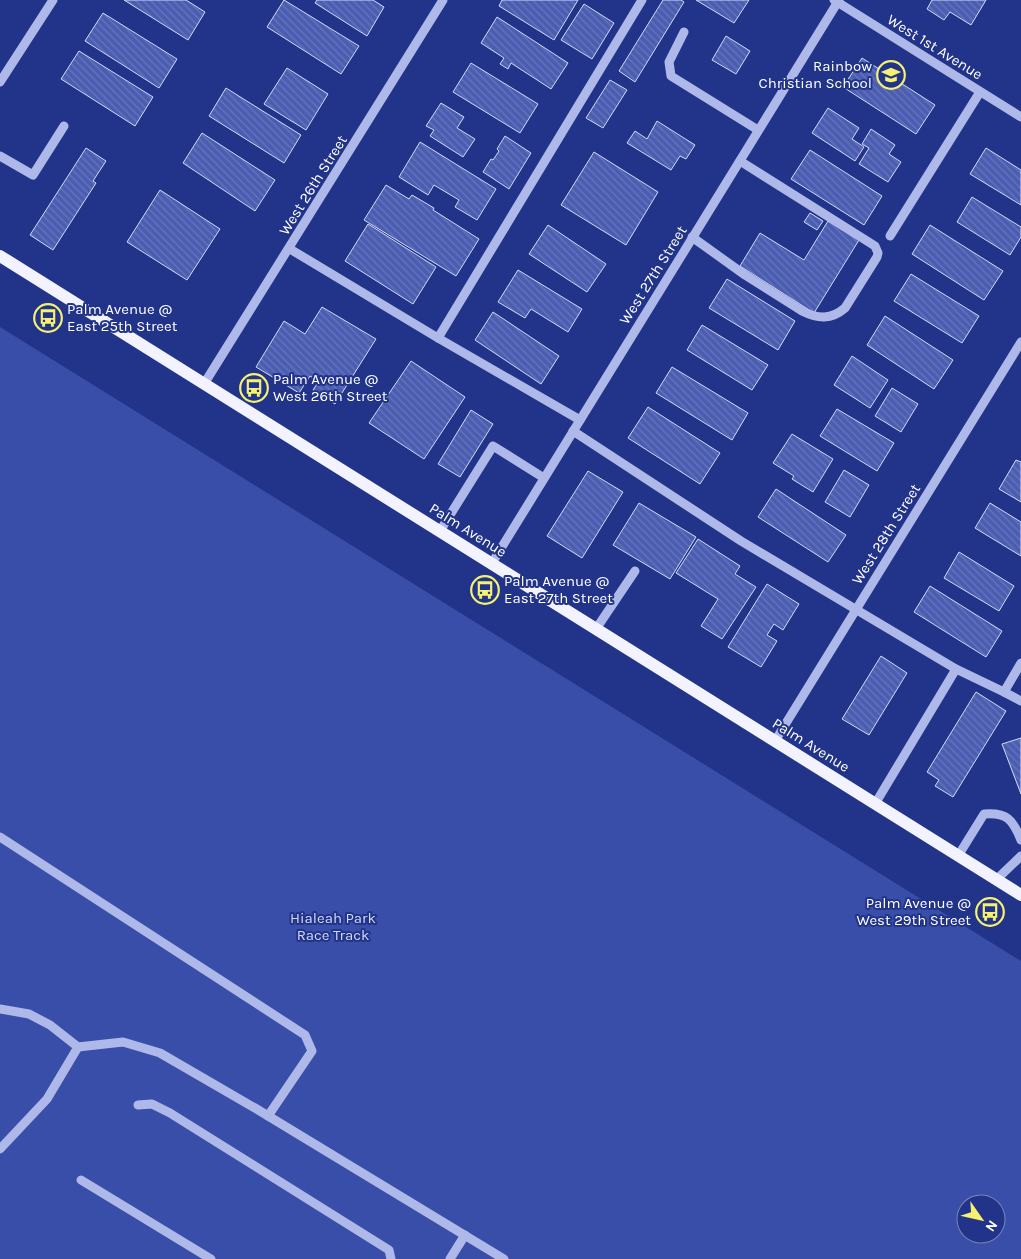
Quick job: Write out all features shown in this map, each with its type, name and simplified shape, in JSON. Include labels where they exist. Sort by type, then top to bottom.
[{"type":"main road","name":"Palm Avenue","points":[[0,256],[1021,895]]},
{"type":"street","name":"West 26th Street","points":[[204,384],[290,249],[443,0]]},
{"type":"street","points":[[438,338],[642,0]]},
{"type":"street","points":[[0,82],[50,1]]},
{"type":"street","name":"West 1st Avenue","points":[[837,1],[1021,117]]},
{"type":"street","name":"West 27th Street","points":[[492,564],[837,1]]},
{"type":"street","points":[[684,32],[669,62],[671,76],[758,130]]},
{"type":"street","points":[[890,236],[980,92]]},
{"type":"street","points":[[0,156],[33,175],[64,126]]},
{"type":"street","points":[[692,238],[745,275],[802,311],[812,316],[820,317],[831,316],[845,308],[877,257],[878,253],[875,246],[740,161]]},
{"type":"street","points":[[290,249],[580,420]]},
{"type":"street","name":"West 28th Street","points":[[775,741],[1021,342]]},
{"type":"street","points":[[573,431],[741,541],[855,610],[956,669],[1021,701]]},
{"type":"street","points":[[440,531],[493,446],[544,478]]},
{"type":"street","points":[[596,629],[635,571]]},
{"type":"street","points":[[1004,692],[1021,663]]},
{"type":"street","points":[[875,804],[956,669]]},
{"type":"street","points":[[958,856],[984,814],[997,813],[1014,823],[1021,840]]},
{"type":"street","points":[[0,837],[306,1035],[312,1052],[268,1116]]},
{"type":"street","points":[[996,880],[1021,856]]},
{"type":"street","points":[[0,1010],[29,1014],[50,1025],[78,1047],[123,1042],[160,1053],[504,1259]]},
{"type":"street","points":[[0,1149],[48,1099],[78,1047]]},
{"type":"street","points":[[138,1105],[152,1104],[170,1113],[389,1250],[391,1259]]},
{"type":"street","points":[[80,1180],[210,1259]]},
{"type":"street","points":[[450,1259],[465,1235]]},
{"type":"green space","name":"Hialeah Park Race Track","points":[[0,327],[1021,961],[1021,1259],[0,1259]]},
{"type":"building","points":[[124,0],[186,0],[205,12],[188,40]]},
{"type":"building","points":[[284,0],[359,46],[341,74],[267,27]]},
{"type":"building","points":[[317,0],[373,0],[384,7],[367,36],[315,3]]},
{"type":"building","points":[[502,0],[578,0],[554,40],[499,6]]},
{"type":"building","points":[[663,0],[681,0],[684,2],[635,82],[619,71]]},
{"type":"building","points":[[696,0],[749,0],[734,23]]},
{"type":"building","points":[[932,0],[986,0],[971,25],[950,12],[944,20],[927,9]]},
{"type":"building","points":[[584,4],[614,23],[592,59],[561,40]]},
{"type":"building","points":[[103,13],[177,59],[159,88],[85,41]]},
{"type":"building","points":[[497,17],[568,63],[551,89],[511,63],[508,69],[500,64],[504,58],[481,43]]},
{"type":"building","points":[[726,36],[750,51],[736,74],[712,60]]},
{"type":"building","points":[[79,51],[153,97],[135,126],[61,79]]},
{"type":"building","points":[[862,58],[935,105],[916,134],[843,87]]},
{"type":"building","points":[[471,63],[538,104],[520,133],[453,92]]},
{"type":"building","points":[[287,68],[328,94],[306,130],[264,104]]},
{"type":"building","points":[[610,80],[627,90],[603,128],[586,118]]},
{"type":"building","points":[[226,88],[301,135],[284,163],[209,116]]},
{"type":"building","points":[[441,103],[464,117],[457,128],[475,139],[463,157],[430,136],[434,130],[426,126]]},
{"type":"building","points":[[828,108],[859,128],[852,139],[864,147],[855,161],[812,133]]},
{"type":"building","points":[[657,121],[695,145],[686,159],[680,156],[671,170],[627,143],[635,131],[647,139]]},
{"type":"building","points":[[871,129],[895,145],[889,154],[901,162],[888,182],[859,164],[869,148],[862,144]]},
{"type":"building","points":[[202,133],[275,180],[255,211],[183,163]]},
{"type":"building","points":[[505,136],[531,153],[509,189],[483,172],[491,159],[493,160],[499,151],[497,149]]},
{"type":"building","points":[[420,142],[496,189],[477,220],[455,207],[459,200],[434,185],[428,195],[399,177]]},
{"type":"building","points":[[86,148],[106,161],[93,181],[96,183],[53,250],[30,235]]},
{"type":"building","points":[[986,148],[1021,170],[1021,205],[970,174]]},
{"type":"building","points":[[810,150],[882,196],[864,225],[791,179]]},
{"type":"building","points":[[594,152],[658,192],[626,245],[561,205]]},
{"type":"building","points":[[386,185],[409,199],[412,195],[479,239],[456,276],[364,220]]},
{"type":"building","points":[[160,190],[220,229],[187,280],[127,242]]},
{"type":"building","points":[[972,197],[1021,227],[1021,237],[1010,255],[957,222]]},
{"type":"building","points":[[810,213],[823,221],[817,230],[804,222]]},
{"type":"building","points":[[828,221],[859,240],[814,313],[740,266],[760,233],[804,260]]},
{"type":"building","points":[[368,224],[436,267],[413,304],[345,261]]},
{"type":"building","points":[[548,225],[606,264],[587,292],[529,254]]},
{"type":"building","points":[[930,225],[1003,271],[984,300],[912,254]]},
{"type":"building","points":[[518,270],[582,309],[568,332],[531,309],[525,318],[498,302]]},
{"type":"building","points":[[911,274],[979,316],[962,343],[894,301]]},
{"type":"building","points":[[727,279],[795,321],[778,350],[709,308]]},
{"type":"building","points":[[322,307],[376,339],[335,404],[313,390],[319,381],[310,376],[299,393],[256,367],[284,321],[305,334]]},
{"type":"building","points":[[493,312],[559,356],[541,384],[475,340]]},
{"type":"building","points":[[885,316],[953,360],[934,389],[867,345]]},
{"type":"building","points":[[702,325],[768,365],[752,390],[687,350]]},
{"type":"building","points":[[852,356],[888,380],[870,408],[834,385]]},
{"type":"building","points":[[411,361],[465,397],[424,459],[369,423]]},
{"type":"building","points":[[672,367],[748,413],[732,440],[656,393]]},
{"type":"building","points":[[892,388],[918,404],[901,432],[875,416]]},
{"type":"building","points":[[648,407],[720,453],[700,484],[628,438]]},
{"type":"building","points":[[837,409],[894,443],[877,471],[820,436]]},
{"type":"building","points":[[471,410],[493,424],[460,477],[438,464]]},
{"type":"building","points":[[792,434],[833,459],[813,492],[792,479],[794,476],[773,463]]},
{"type":"building","points":[[1016,460],[1021,462],[1021,502],[999,489]]},
{"type":"building","points":[[844,470],[869,485],[850,517],[825,502]]},
{"type":"building","points":[[588,471],[623,492],[582,558],[547,536]]},
{"type":"building","points":[[776,489],[846,535],[828,562],[758,517]]},
{"type":"building","points":[[639,503],[696,537],[670,579],[613,545]]},
{"type":"building","points":[[990,503],[1021,522],[1021,556],[975,528]]},
{"type":"building","points":[[698,539],[740,566],[735,574],[756,587],[722,639],[701,626],[718,599],[676,573]]},
{"type":"building","points":[[959,552],[1014,586],[999,611],[944,578]]},
{"type":"building","points":[[767,584],[799,604],[783,630],[774,624],[767,635],[777,641],[761,667],[728,647]]},
{"type":"building","points":[[930,586],[1002,631],[986,657],[914,612]]},
{"type":"building","points":[[881,656],[907,673],[869,735],[842,719]]},
{"type":"building","points":[[976,692],[1006,711],[953,797],[935,786],[939,780],[927,772]]},
{"type":"building","points":[[1021,738],[1021,794],[1002,744]]},
{"type":"place","name":"Rainbow Christian School","points":[[891,75]]},
{"type":"place","name":"Palm Avenue @ East 25th Street","points":[[48,318]]},
{"type":"place","name":"Palm Avenue @ West 26th Street","points":[[254,388]]},
{"type":"place","name":"Palm Avenue @ East 27th Street","points":[[485,590]]},
{"type":"place","name":"Palm Avenue @ West 29th Street","points":[[990,912]]}]
